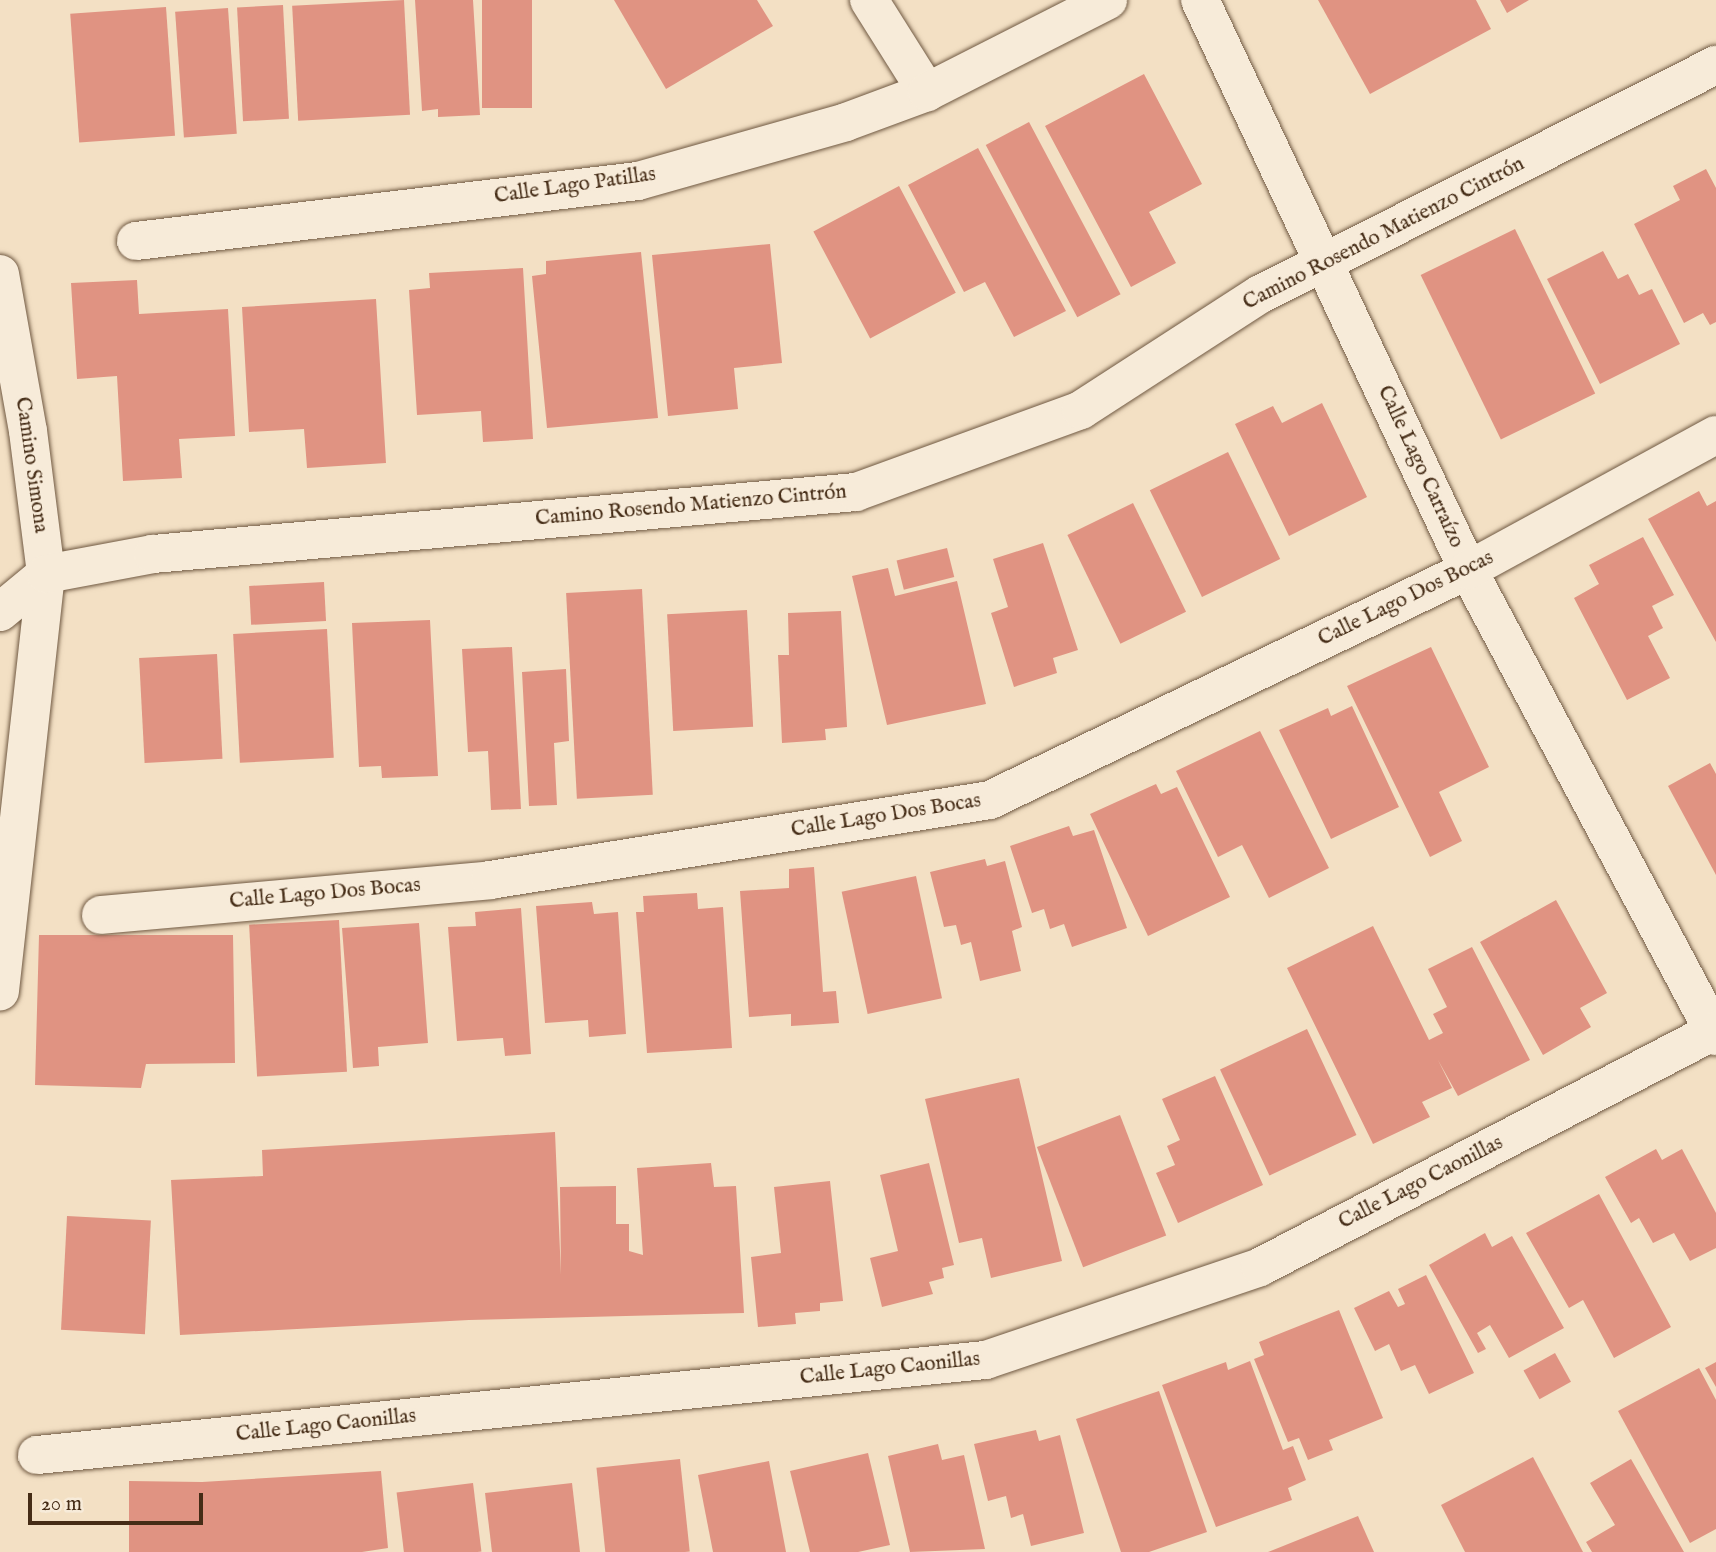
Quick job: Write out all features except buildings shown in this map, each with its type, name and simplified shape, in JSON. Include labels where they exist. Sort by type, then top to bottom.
[{"type":"street","points":[[869,0],[927,92]]},
{"type":"street","name":"Calle Lago Patillas","points":[[136,241],[638,181],[846,122],[927,92],[1108,0]]},
{"type":"street","name":"Calle Lago Carraízo","points":[[1200,0],[1468,570],[1715,1032]]},
{"type":"street","name":"Camino Rosendo Matienzo Cintrón","points":[[0,611],[46,574],[153,554],[856,492],[1081,410],[1259,295],[1716,65]]},
{"type":"street","name":"Camino Simona","points":[[0,274],[28,431],[46,574],[0,991]]},
{"type":"street","name":"Calle Lago Dos Bocas","points":[[101,915],[489,880],[990,800],[1468,570],[1716,435]]},
{"type":"street","name":"Calle Lago Caonillas","points":[[37,1455],[986,1360],[1260,1267],[1715,1032]]}]
